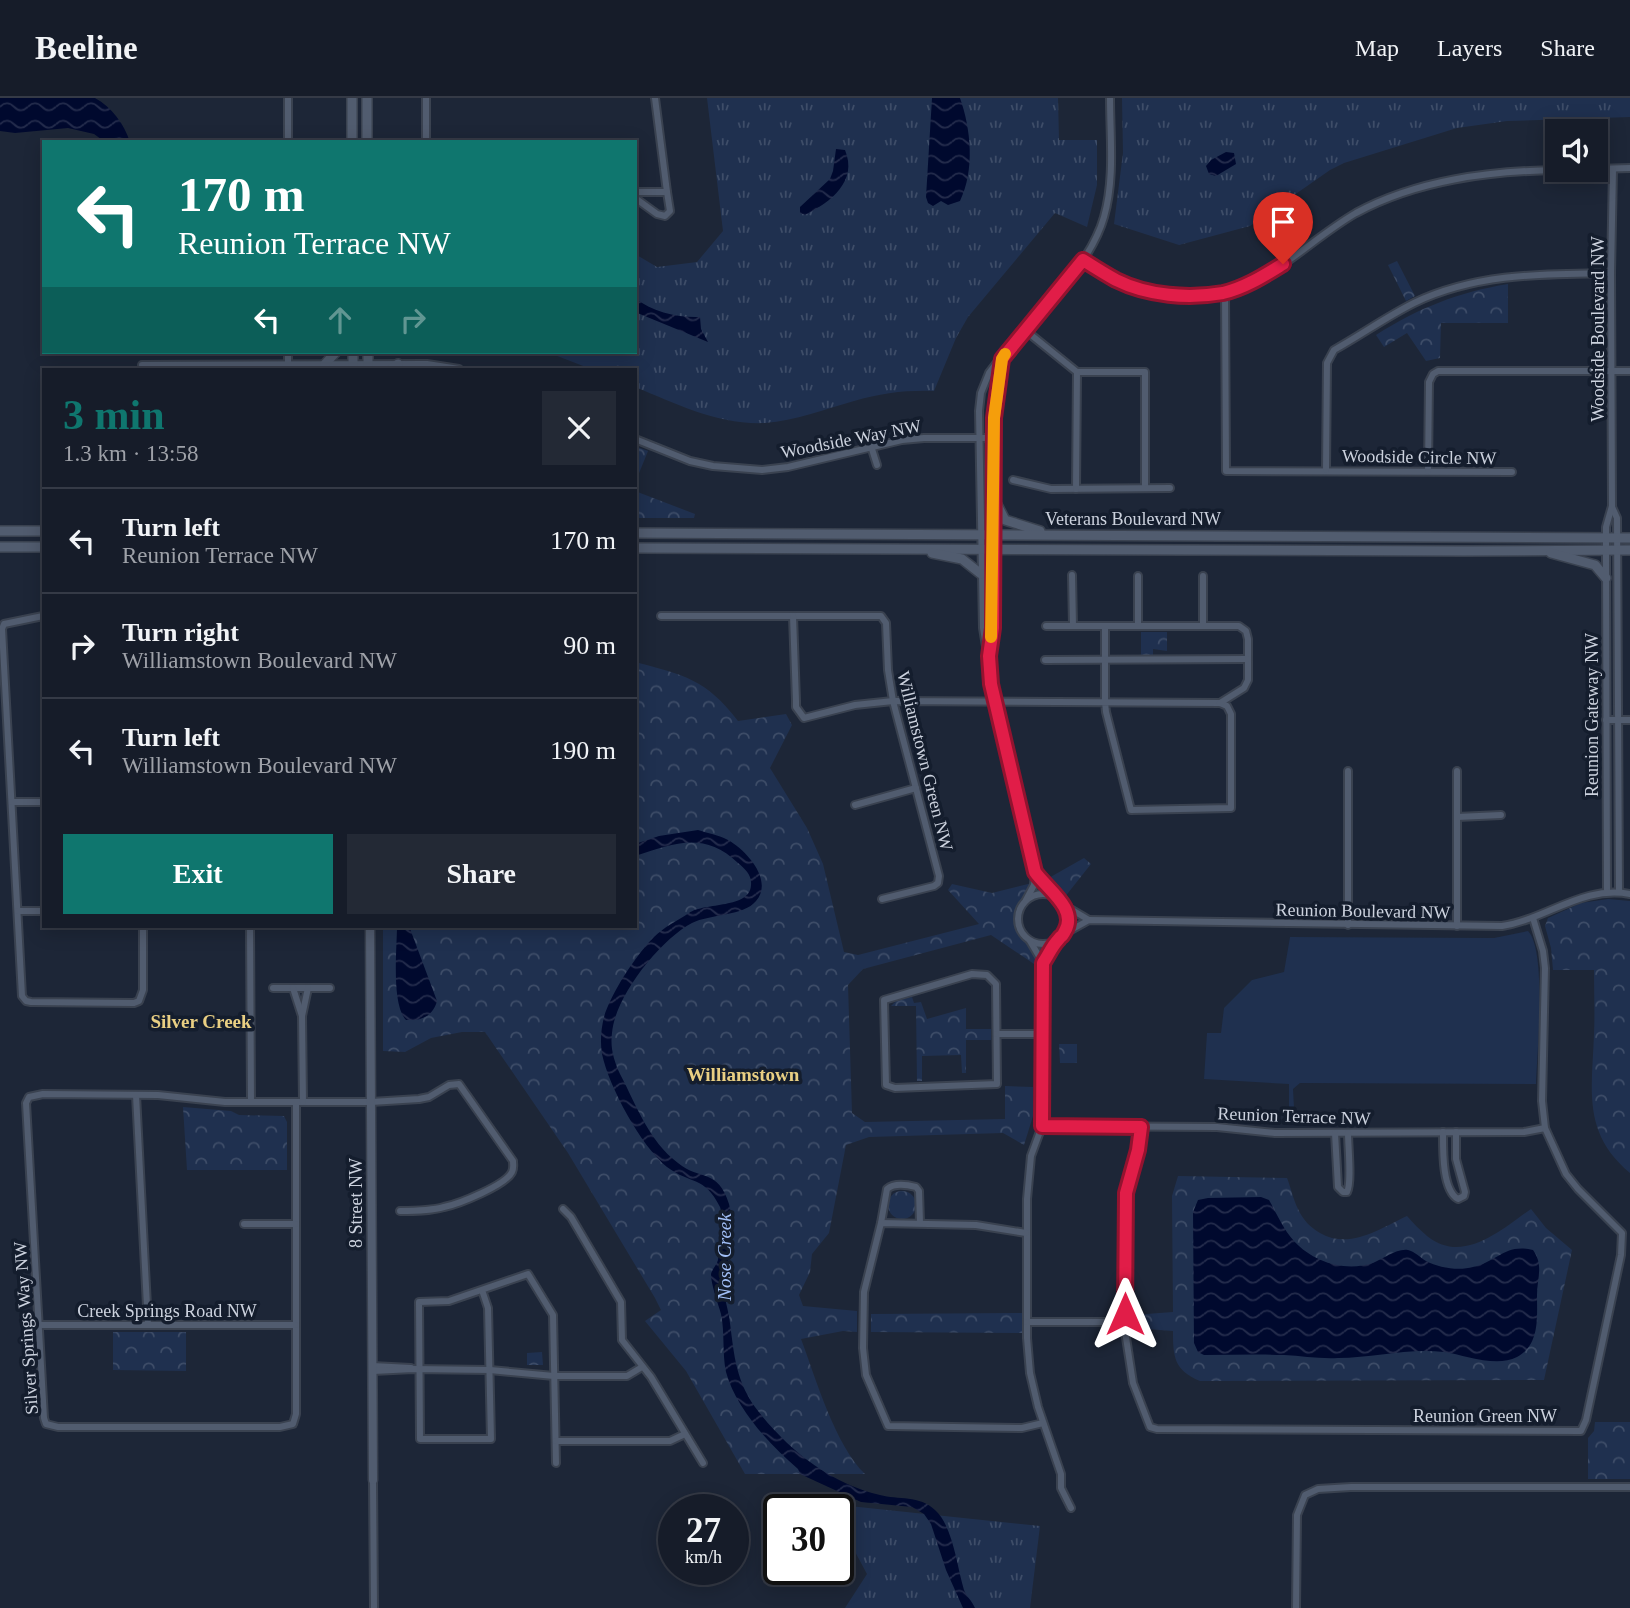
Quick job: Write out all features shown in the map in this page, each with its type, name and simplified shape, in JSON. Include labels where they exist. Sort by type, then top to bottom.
[{"type":"main road","points":[[352,98],[352,140]]},
{"type":"main road","points":[[368,98],[368,140]]},
{"type":"main road","points":[[325,364],[334,354]]},
{"type":"main road","points":[[993,497],[1005,520],[1059,535]]},
{"type":"main road","points":[[0,531],[42,531]]},
{"type":"main road","name":"Veterans Boulevard NW","points":[[637,533],[1630,538]]},
{"type":"main road","points":[[5,547],[42,547]]},
{"type":"main road","name":"Veterans Boulevard NW","points":[[637,548],[1630,550]]},
{"type":"main road","points":[[917,549],[962,559],[981,574]]},
{"type":"main road","points":[[1529,549],[1588,562],[1595,565],[1606,578]]},
{"type":"street","points":[[288,98],[288,140]]},
{"type":"street","points":[[426,98],[426,140]]},
{"type":"street","points":[[637,199],[657,214],[665,216],[670,211],[655,98]]},
{"type":"street","points":[[1071,1508],[1061,1488],[1061,1474],[1030,1373],[1026,1233],[1031,1156],[1042,1126],[1043,963],[1023,934],[1018,919],[1019,910],[1034,885],[1035,872],[995,702],[983,628],[979,438],[981,393],[989,373],[1083,260],[1097,237],[1108,198],[1110,98]]},
{"type":"street","points":[[1608,169],[1630,168]]},
{"type":"street","name":"Woodside Boulevard NW","points":[[1606,537],[1612,506],[1613,169]]},
{"type":"street","points":[[1083,260],[1117,280],[1154,292],[1175,295],[1224,292],[1262,277],[1347,219],[1386,200],[1463,178],[1501,172],[1545,170]]},
{"type":"street","points":[[637,192],[667,192]]},
{"type":"street","name":"Woodside Circle NW","points":[[1326,470],[1327,363],[1334,350],[1414,303],[1469,284],[1522,275],[1611,273]]},
{"type":"street","name":"Woodside Circle NW","points":[[1224,292],[1226,471],[1512,472]]},
{"type":"street","points":[[1025,330],[1077,372],[1145,372],[1145,488]]},
{"type":"street","points":[[288,354],[288,364]]},
{"type":"street","points":[[989,656],[993,628],[995,402],[1002,359]]},
{"type":"street","points":[[142,365],[185,367],[288,364],[302,367],[325,364],[394,367],[427,364],[453,368]]},
{"type":"street","points":[[1428,471],[1429,382],[1438,371],[1630,371]]},
{"type":"street","points":[[1076,489],[1077,372]]},
{"type":"street","name":"Woodside Way NW","points":[[637,440],[690,461],[734,469],[788,467],[871,446],[924,438],[994,438]]},
{"type":"street","points":[[871,446],[877,465]]},
{"type":"street","points":[[1013,480],[1051,489],[1170,488]]},
{"type":"street","name":"Woodside Boulevard NW","points":[[1612,506],[1617,518],[1617,538]]},
{"type":"street","name":"Reunion Gateway NW","points":[[1606,537],[1607,892]]},
{"type":"street","name":"Reunion Gateway NW","points":[[1617,538],[1619,892]]},
{"type":"street","points":[[1072,575],[1073,626]]},
{"type":"street","points":[[1138,576],[1138,626]]},
{"type":"street","points":[[1203,576],[1203,626]]},
{"type":"street","points":[[42,616],[10,621],[4,624],[2,629],[22,996],[31,1002],[139,1001],[143,990],[143,928]]},
{"type":"street","points":[[793,616],[796,701],[804,718],[855,705],[893,701],[995,702],[1105,702],[1220,703],[1227,706],[1231,714],[1231,808],[1131,810],[1105,702],[1105,626]]},
{"type":"street","name":"Williamstown Green NW","points":[[661,617],[881,616],[886,623],[888,670],[893,701],[938,871],[938,883],[883,899]]},
{"type":"street","points":[[1046,626],[1239,626],[1248,639],[1248,680],[1244,688],[1220,703]]},
{"type":"street","points":[[1045,660],[1248,659]]},
{"type":"street","points":[[1606,720],[1630,720]]},
{"type":"street","points":[[1348,771],[1348,925]]},
{"type":"street","points":[[1457,771],[1457,926]]},
{"type":"street","points":[[855,805],[916,788]]},
{"type":"street","points":[[12,802],[42,803]]},
{"type":"street","points":[[1457,817],[1501,815]]},
{"type":"street","points":[[1030,941],[1046,944],[1089,920],[1063,904],[1035,872]]},
{"type":"street","name":"Reunion Boulevard NW","points":[[1089,920],[1502,926],[1534,918],[1586,895],[1607,892],[1630,894]]},
{"type":"street","points":[[1026,901],[1042,894],[1056,897]]},
{"type":"street","points":[[1043,963],[1068,926],[1069,917],[1063,904]]},
{"type":"street","points":[[18,911],[42,911]]},
{"type":"street","name":"Reunion Green NW","points":[[1141,1127],[1138,1150],[1126,1193],[1125,1322],[1126,1348],[1133,1383],[1146,1423],[1150,1427],[1581,1431],[1586,1420],[1621,1255],[1622,1233],[1566,1174],[1545,1128],[1542,1101],[1545,968],[1534,918]]},
{"type":"street","points":[[250,928],[251,1102]]},
{"type":"street","name":"8 Street NW","points":[[370,928],[373,1480]]},
{"type":"street","points":[[972,974],[987,975],[996,984],[997,1034],[997,1084],[895,1088],[886,1086],[884,1000],[887,997],[972,974]]},
{"type":"street","points":[[273,988],[330,988]]},
{"type":"street","name":"Silver Springs Way NW","points":[[293,988],[302,1016]]},
{"type":"street","name":"Silver Springs Way NW","points":[[308,988],[302,1016],[300,1102],[295,1224],[296,1413],[293,1424],[280,1427],[58,1427],[46,1424],[26,1103],[29,1097],[36,1094],[136,1095],[251,1102],[300,1102],[371,1102],[429,1097],[449,1086],[459,1084],[513,1161],[511,1174],[467,1200],[434,1209],[400,1211]]},
{"type":"street","points":[[997,1034],[1044,1034]]},
{"type":"street","points":[[136,1095],[148,1325]]},
{"type":"street","name":"Reunion Terrace NW","points":[[1042,1126],[1217,1127],[1275,1133],[1524,1132],[1545,1128]]},
{"type":"street","points":[[1443,1132],[1450,1191],[1458,1199],[1464,1196],[1465,1192],[1457,1168],[1456,1132]]},
{"type":"street","points":[[1335,1133],[1338,1187],[1343,1192],[1347,1192],[1351,1184],[1348,1133]]},
{"type":"street","points":[[919,1223],[919,1191],[916,1187],[902,1185],[887,1189],[864,1292],[863,1348],[866,1375],[888,1426],[1023,1428],[1044,1423]]},
{"type":"street","points":[[562,1209],[571,1217],[621,1302],[622,1340],[651,1377],[703,1463]]},
{"type":"street","points":[[881,1223],[976,1226],[1026,1233]]},
{"type":"street","points":[[244,1224],[295,1224]]},
{"type":"street","points":[[482,1290],[488,1308],[491,1439],[420,1439],[416,1369],[419,1302],[449,1301],[528,1274],[553,1315],[556,1463]]},
{"type":"street","points":[[1027,1322],[1125,1322]]},
{"type":"street","name":"Creek Springs Road NW","points":[[39,1325],[295,1325]]},
{"type":"street","points":[[372,1369],[404,1366],[416,1369],[490,1370],[554,1376],[627,1376],[642,1367]]},
{"type":"street","points":[[556,1441],[670,1441],[685,1434]]},
{"type":"street","points":[[373,1480],[374,1608]]},
{"type":"street","points":[[1297,1608],[1297,1515],[1305,1495],[1318,1489],[1630,1487]]},
{"type":"green space","points":[[707,98],[1058,98],[1059,140],[1097,140],[1097,185],[1087,227],[1055,213],[968,317],[956,338],[934,391],[874,396],[776,422],[748,423],[698,412],[637,388],[637,368],[588,368],[552,354],[637,354],[637,255],[657,267],[697,262],[723,231]]},
{"type":"green space","points":[[1122,98],[1630,98],[1630,117],[1507,121],[1457,128],[1344,163],[1250,226],[1179,245],[1114,224],[1123,153]]},
{"type":"green space","points":[[1397,261],[1415,296],[1406,301],[1388,265]]},
{"type":"green space","points":[[1508,284],[1508,323],[1441,323],[1440,358],[1426,361],[1407,333],[1384,347],[1376,335],[1439,302]]},
{"type":"green space","points":[[637,447],[648,451],[637,478]]},
{"type":"green space","points":[[637,492],[695,514],[694,518],[637,518]]},
{"type":"green space","points":[[1141,632],[1167,632],[1167,651],[1153,649],[1153,656],[1141,656]]},
{"type":"green space","points":[[637,663],[681,675],[704,687],[738,721],[786,714],[792,725],[770,768],[807,828],[823,864],[844,952],[858,955],[979,924],[948,890],[952,884],[992,893],[1032,883],[1019,904],[1015,920],[1019,934],[1032,952],[1037,966],[991,935],[863,969],[848,985],[852,1113],[865,1122],[1005,1119],[1005,1086],[1033,1087],[1033,1116],[1024,1145],[1003,1133],[869,1137],[846,1145],[829,1233],[812,1254],[810,1272],[799,1295],[803,1306],[857,1311],[857,1332],[843,1331],[801,1339],[820,1392],[844,1446],[865,1474],[745,1474],[686,1371],[645,1321],[661,1310],[655,1298],[568,1153],[485,1032],[462,1032],[431,1038],[405,1052],[383,1051],[383,928],[637,928]]},
{"type":"green space","points":[[1084,858],[1091,864],[1064,898],[1052,889],[1047,879]]},
{"type":"green space","points":[[1608,899],[1630,901],[1630,1173],[1604,1142],[1593,1110],[1594,970],[1553,970],[1545,926],[1548,918],[1581,903]]},
{"type":"green space","points":[[1528,931],[1534,942],[1539,980],[1536,1084],[1300,1083],[1293,1089],[1295,1125],[1289,1125],[1289,1084],[1204,1079],[1207,1033],[1221,1033],[1224,1008],[1252,980],[1284,972],[1290,937],[1494,938]]},
{"type":"green space","points":[[912,997],[914,1003],[921,1002],[927,1019],[966,1008],[966,1029],[991,1029],[991,1040],[966,1040],[966,1073],[962,1073],[961,1055],[922,1056],[922,1081],[917,1081],[916,1006],[891,1006],[896,1001]]},
{"type":"green space","points":[[1059,1044],[1077,1044],[1077,1063],[1060,1063]]},
{"type":"green space","points":[[183,1107],[231,1111],[239,1115],[284,1116],[287,1122],[287,1170],[187,1170]]},
{"type":"green space","points":[[1178,1176],[1287,1178],[1302,1217],[1313,1228],[1331,1238],[1353,1239],[1364,1236],[1407,1216],[1427,1236],[1441,1244],[1468,1246],[1494,1234],[1531,1209],[1546,1228],[1572,1250],[1544,1380],[1200,1381],[1191,1377],[1177,1362],[1173,1331],[1133,1328],[1133,1315],[1173,1312],[1172,1196]]},
{"type":"green space","points":[[902,1191],[912,1195],[916,1205],[912,1215],[902,1219],[892,1215],[888,1205],[892,1195]]},
{"type":"green space","points":[[1022,1313],[1022,1333],[871,1332],[871,1314]]},
{"type":"green space","points":[[113,1332],[186,1332],[186,1371],[113,1370]]},
{"type":"green space","points":[[542,1352],[543,1365],[527,1365],[527,1353]]},
{"type":"green space","points":[[1595,1422],[1630,1422],[1630,1479],[1588,1479],[1588,1438],[1594,1431]]},
{"type":"green space","points":[[854,1507],[1040,1526],[1030,1608],[845,1608],[867,1574],[854,1550]]},
{"type":"water","points":[[0,98],[95,98],[117,117],[129,140],[102,140],[94,134],[68,128],[15,133],[0,131]]},
{"type":"water","points":[[932,98],[960,98],[969,136],[965,189],[960,201],[948,205],[941,201],[933,206],[928,203],[926,197]]},
{"type":"water","points":[[836,149],[845,150],[848,171],[845,181],[824,204],[805,215],[800,213],[800,207],[830,179]]},
{"type":"water","points":[[1226,152],[1234,153],[1236,164],[1216,176],[1209,174],[1206,166]]},
{"type":"water","points":[[637,299],[666,313],[700,317],[701,329],[708,342],[637,313]]},
{"type":"water","name":"Nose Creek","points":[[698,830],[724,838],[750,858],[762,884],[761,893],[751,906],[699,920],[666,942],[630,986],[615,1018],[612,1033],[616,1064],[651,1133],[678,1163],[714,1180],[725,1193],[731,1222],[725,1296],[734,1352],[743,1385],[755,1407],[780,1436],[826,1473],[861,1489],[916,1500],[935,1510],[946,1526],[964,1590],[975,1608],[963,1608],[946,1570],[931,1524],[924,1514],[912,1507],[861,1502],[854,1499],[854,1494],[844,1494],[800,1474],[746,1413],[731,1386],[724,1358],[721,1314],[711,1278],[720,1248],[720,1207],[703,1185],[667,1167],[647,1145],[627,1115],[611,1083],[601,1045],[607,1007],[632,964],[654,937],[689,913],[743,898],[749,893],[751,881],[741,865],[725,853],[701,843],[676,844],[637,855],[637,843],[659,836]]},
{"type":"water","points":[[397,928],[410,928],[437,1001],[430,1014],[417,1020],[406,1020],[398,1002]]},
{"type":"water","points":[[1261,1197],[1269,1200],[1287,1232],[1302,1249],[1321,1260],[1341,1266],[1363,1266],[1395,1252],[1408,1250],[1437,1265],[1462,1269],[1481,1265],[1515,1249],[1533,1250],[1539,1272],[1537,1322],[1530,1345],[1517,1357],[1500,1361],[1430,1351],[1331,1358],[1204,1355],[1198,1352],[1194,1343],[1193,1212],[1198,1200]]},
{"type":"slow traffic","points":[[991,637],[994,418],[998,380],[1005,354]]},
{"type":"district","name":"Silver Creek","points":[[201,1021]]},
{"type":"district","name":"Williamstown","points":[[743,1074]]},
{"type":"route","points":[[1125,1314],[1126,1193],[1141,1137],[1141,1127],[1042,1126],[1043,963],[1057,940],[1064,934],[1069,917],[1062,902],[1035,872],[991,684],[989,656],[993,628],[994,418],[998,380],[1002,359],[1083,260],[1117,280],[1154,292],[1175,295],[1224,292],[1262,277],[1283,264]]}]
